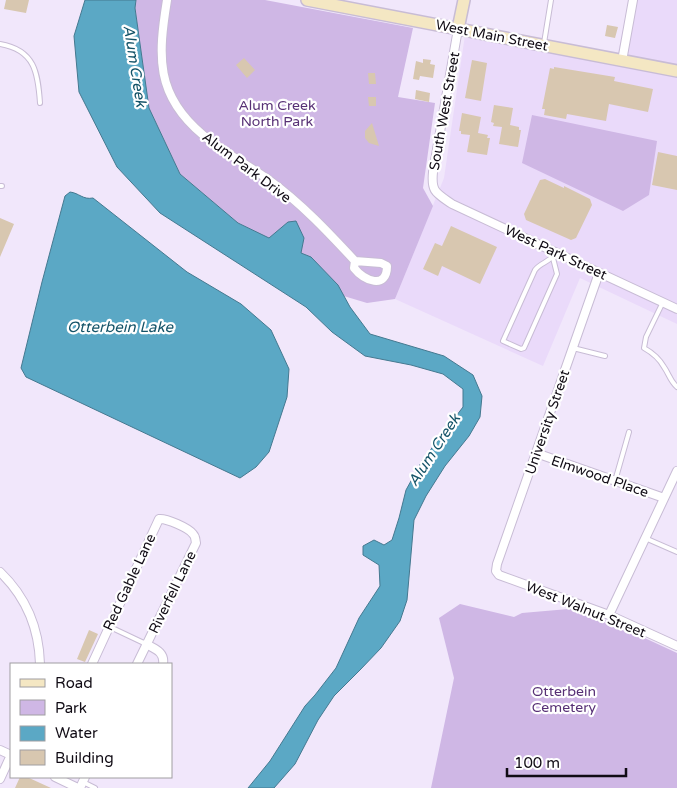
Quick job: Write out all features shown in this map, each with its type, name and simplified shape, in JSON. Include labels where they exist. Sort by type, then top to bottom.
[{"type":"main road","name":"West Main Street","points":[[307,0],[328,2],[677,71]]},
{"type":"main road","points":[[458,28],[464,0]]},
{"type":"street","name":"Alum Park Drive","points":[[167,0],[162,32],[162,67],[166,87],[179,110],[203,135],[271,181],[325,229],[356,261]]},
{"type":"street","points":[[622,61],[633,0]]},
{"type":"street","name":"South West Street","points":[[436,194],[433,188],[433,172],[458,28]]},
{"type":"street","name":"West Park Street","points":[[436,194],[452,204],[555,255],[677,309]]},
{"type":"street","name":"University Street","points":[[496,571],[599,273]]},
{"type":"street","name":"Elmwood Place","points":[[536,453],[664,498]]},
{"type":"street","points":[[609,615],[677,470]]},
{"type":"street","name":"Red Gable Lane","points":[[92,663],[159,519],[165,519],[179,526]]},
{"type":"street","name":"Riverfell Lane","points":[[137,663],[196,542],[192,532],[179,526]]},
{"type":"street","name":"West Walnut Street","points":[[496,571],[499,575],[609,615],[677,646]]},
{"type":"street","points":[[0,572],[10,581],[25,602],[35,625],[40,650],[40,663]]},
{"type":"street","points":[[146,644],[162,653],[163,663]]},
{"type":"street","points":[[0,779],[10,757]]},
{"type":"street","points":[[59,778],[81,784]]},
{"type":"lane","points":[[544,45],[551,0]]},
{"type":"lane","points":[[0,44],[18,49],[27,56],[34,66],[38,78],[40,103]]},
{"type":"lane","points":[[555,255],[557,274],[524,348],[521,349],[503,341],[534,270],[555,255]]},
{"type":"lane","points":[[663,302],[646,337],[644,348],[656,355],[669,378],[677,387]]},
{"type":"lane","points":[[573,348],[605,356]]},
{"type":"lane","points":[[615,481],[629,432]]},
{"type":"lane","points":[[645,538],[677,552]]},
{"type":"lane","points":[[108,626],[146,644]]},
{"type":"lane","points":[[81,784],[95,788]]},
{"type":"shaded area","points":[[629,0],[677,0],[677,324],[580,278],[543,366],[395,299],[444,178],[465,35],[616,63]]},
{"type":"green space","name":"Alum Creek North Park","points":[[136,0],[265,0],[413,28],[398,97],[435,103],[423,188],[433,206],[395,299],[367,303],[307,285],[288,222],[270,239],[238,223],[180,174],[149,108],[135,8]]},
{"type":"green space","points":[[532,115],[657,141],[649,195],[623,211],[522,163]]},
{"type":"green space","name":"Otterbein Cemetery","points":[[460,604],[514,617],[522,613],[580,608],[677,653],[677,788],[431,788],[454,678],[439,618]]},
{"type":"water","name":"Alum Creek","points":[[85,0],[136,0],[135,8],[149,108],[180,174],[238,223],[269,238],[288,222],[296,221],[304,238],[301,253],[311,257],[338,285],[350,307],[370,334],[444,356],[473,375],[482,396],[480,417],[469,436],[445,466],[426,496],[414,520],[407,600],[400,621],[381,648],[334,696],[318,720],[295,764],[274,788],[248,788],[270,761],[305,706],[336,668],[359,618],[380,586],[379,565],[363,555],[363,546],[374,540],[384,545],[392,540],[406,490],[422,461],[463,407],[463,389],[443,374],[411,365],[365,356],[332,332],[306,307],[160,213],[117,167],[79,92],[74,36]]},
{"type":"water","name":"Otterbein Lake","points":[[70,192],[86,198],[93,198],[187,272],[241,304],[271,330],[289,369],[287,397],[269,452],[256,467],[240,478],[26,377],[21,368],[65,196]]},
{"type":"building","points":[[6,0],[29,0],[26,13],[4,9]]},
{"type":"building","points":[[607,25],[618,27],[615,38],[605,36]]},
{"type":"building","points":[[244,58],[255,70],[247,78],[236,65]]},
{"type":"building","points":[[423,59],[431,60],[430,64],[435,65],[433,78],[420,76],[419,80],[413,79],[416,61],[423,63]]},
{"type":"building","points":[[472,60],[487,63],[481,101],[465,98]]},
{"type":"building","points":[[554,67],[615,77],[614,81],[653,89],[648,112],[609,104],[606,121],[567,114],[566,119],[544,115],[545,109],[542,109],[550,68],[554,69]]},
{"type":"building","points":[[368,73],[375,73],[376,84],[369,84]]},
{"type":"building","points":[[416,90],[430,93],[429,102],[415,99]]},
{"type":"building","points":[[368,97],[376,97],[376,106],[369,106]]},
{"type":"building","points":[[494,105],[513,108],[510,125],[519,127],[519,130],[521,130],[518,147],[499,144],[502,127],[493,126],[494,123],[491,122]]},
{"type":"building","points":[[462,113],[481,117],[478,133],[488,135],[487,138],[490,138],[487,155],[467,152],[470,135],[461,134],[461,131],[459,131]]},
{"type":"building","points":[[372,123],[379,146],[369,143],[365,138],[365,131]]},
{"type":"building","points":[[658,152],[677,156],[677,190],[652,185]]},
{"type":"building","points":[[545,179],[590,199],[592,205],[576,238],[571,240],[526,220],[524,214],[540,180]]},
{"type":"building","points":[[0,218],[14,224],[0,257]]},
{"type":"building","points":[[451,226],[497,247],[480,284],[442,266],[438,276],[423,269],[435,243],[442,246]]},
{"type":"building","points":[[89,630],[98,634],[85,662],[77,659]]},
{"type":"building","points":[[20,778],[29,778],[51,788],[15,788]]}]
